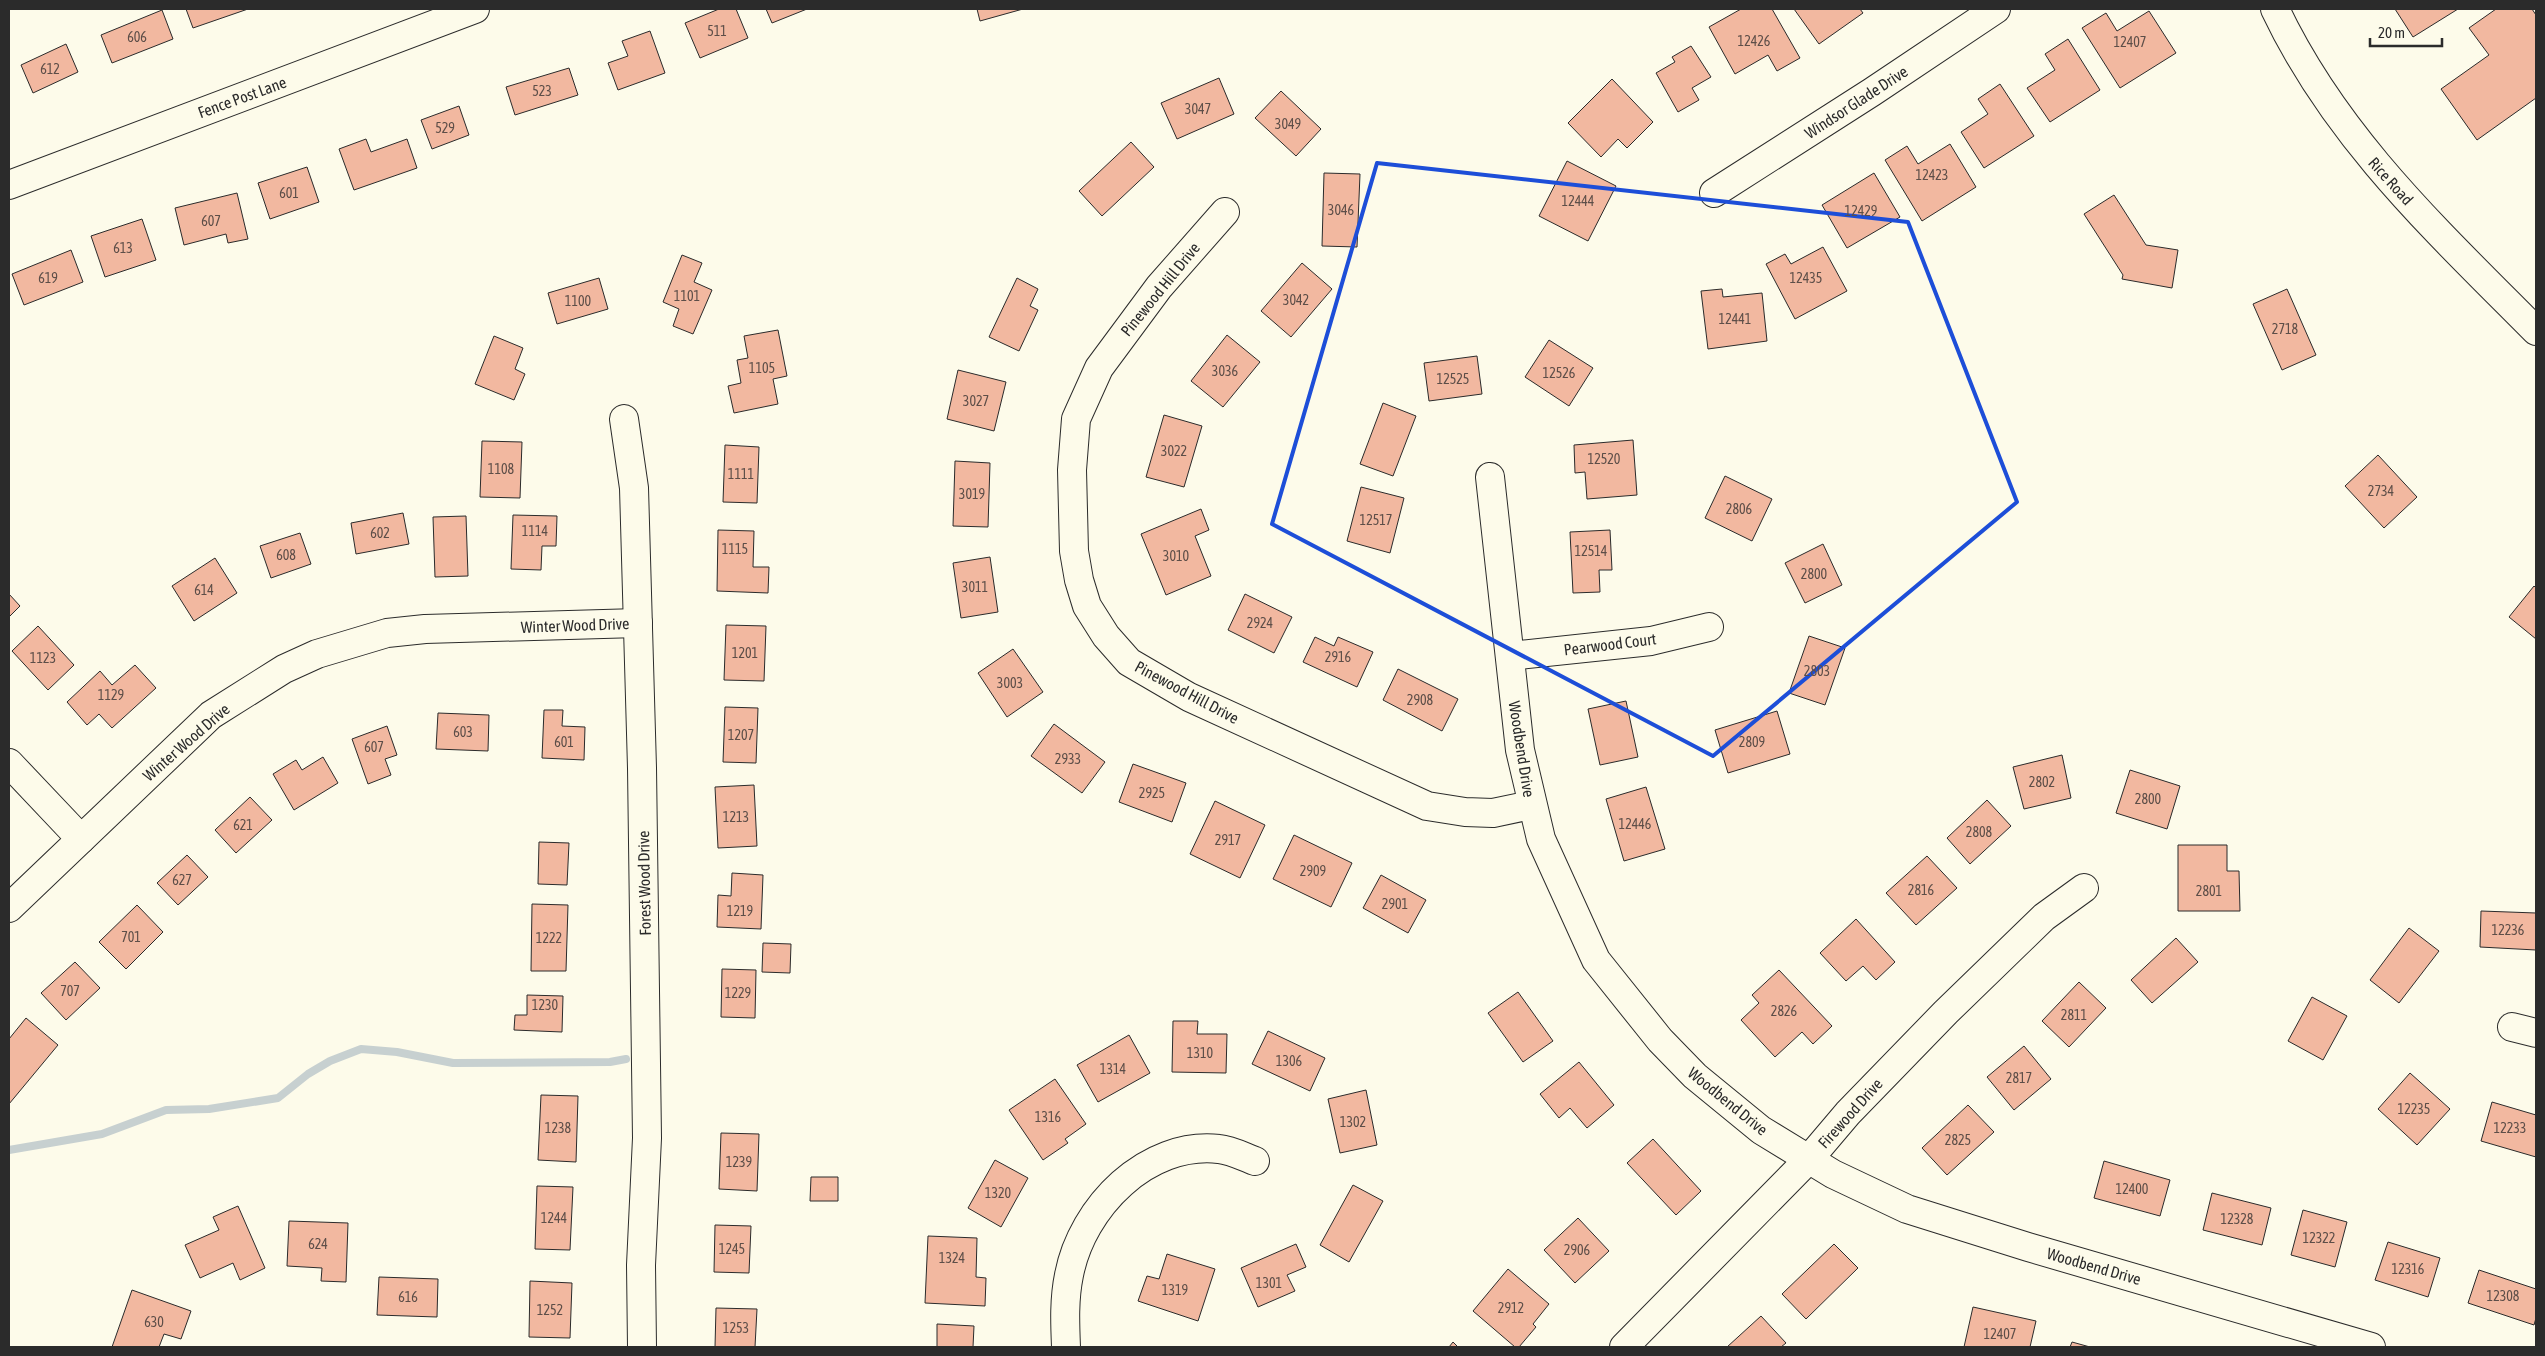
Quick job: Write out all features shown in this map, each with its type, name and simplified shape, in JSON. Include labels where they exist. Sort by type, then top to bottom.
[{"type":"street","name":"Fence Post Lane","points":[[9,185],[475,9]]},
{"type":"street","name":"Windsor Glade Drive","points":[[1714,194],[1996,9]]},
{"type":"street","name":"Rice Road","points":[[2275,9],[2310,74],[2350,133],[2424,219],[2536,331]]},
{"type":"street","name":"Pinewood Hill Drive","points":[[1226,212],[1159,287],[1099,368],[1076,419],[1072,470],[1074,552],[1079,580],[1087,606],[1106,636],[1130,662],[1189,697],[1427,806],[1465,812],[1493,813],[1531,806]]},
{"type":"street","name":"Forest Wood Drive","points":[[624,419],[634,488],[638,623],[647,1138],[641,1266],[642,1347]]},
{"type":"street","name":"Woodbend Drive","points":[[1490,477],[1520,750],[1531,806],[1541,839],[1570,907],[1596,960],[1660,1040],[1695,1076],[1761,1130],[1833,1174],[1907,1209],[2028,1247],[2371,1347]]},
{"type":"street","name":"Winter Wood Drive","points":[[9,908],[211,716],[284,669],[317,654],[387,633],[425,629],[638,623]]},
{"type":"street","name":"Pearwood Court","points":[[1510,656],[1651,640],[1709,627]]},
{"type":"street","points":[[9,763],[81,838]]},
{"type":"street","name":"Firewood Drive","points":[[1624,1347],[1809,1159],[1848,1112],[1946,1012],[2044,917],[2084,888]]},
{"type":"street","points":[[1066,1347],[1065,1305],[1069,1274],[1089,1224],[1115,1189],[1147,1164],[1174,1152],[1197,1148],[1221,1149],[1255,1161]]},
{"type":"highlighted area","points":[[1377,163],[1908,222],[2017,502],[1713,756],[1272,524]]},
{"type":"building","points":[[186,9],[248,9],[193,28]]},
{"type":"building","points":[[719,9],[736,9],[748,38],[700,58],[685,23]]},
{"type":"building","points":[[766,9],[807,9],[772,23]]},
{"type":"building","points":[[977,9],[1023,9],[980,21]]},
{"type":"building","points":[[1741,9],[1772,9],[1800,58],[1777,71],[1768,55],[1735,74],[1709,27]]},
{"type":"building","points":[[1794,9],[1860,9],[1863,13],[1819,44]]},
{"type":"building","points":[[2395,9],[2458,9],[2413,37]]},
{"type":"building","points":[[2496,9],[2532,9],[2536,15],[2536,98],[2477,140],[2441,89],[2489,55],[2469,28]]},
{"type":"building","points":[[162,10],[173,39],[112,63],[101,35]]},
{"type":"building","points":[[2149,11],[2176,53],[2120,88],[2082,28],[2106,13],[2117,31]]},
{"type":"building","points":[[650,31],[665,73],[618,90],[608,63],[628,56],[622,41]]},
{"type":"building","points":[[2068,39],[2100,90],[2050,122],[2027,88],[2055,70],[2045,54]]},
{"type":"building","points":[[66,44],[78,72],[33,93],[21,65]]},
{"type":"building","points":[[1691,46],[1711,77],[1692,88],[1699,100],[1678,112],[1656,73],[1675,62],[1672,57]]},
{"type":"building","points":[[569,68],[578,95],[515,115],[506,87]]},
{"type":"building","points":[[1219,78],[1234,114],[1177,139],[1161,103]]},
{"type":"building","points":[[1612,79],[1653,122],[1627,148],[1618,139],[1601,157],[1568,123]]},
{"type":"building","points":[[2000,84],[2034,136],[1984,168],[1961,132],[1988,114],[1978,99]]},
{"type":"building","points":[[1281,91],[1321,129],[1296,156],[1255,118]]},
{"type":"building","points":[[459,106],[469,135],[432,149],[421,120]]},
{"type":"building","points":[[366,139],[371,152],[407,139],[417,168],[354,190],[339,149]]},
{"type":"building","points":[[1131,142],[1154,167],[1102,216],[1079,191]]},
{"type":"building","points":[[1950,144],[1976,187],[1922,221],[1885,160],[1907,146],[1918,164]]},
{"type":"building","points":[[1567,161],[1616,186],[1588,241],[1539,216]]},
{"type":"building","points":[[307,167],[319,202],[270,219],[258,183]]},
{"type":"building","points":[[1324,173],[1360,174],[1357,247],[1322,246]]},
{"type":"building","points":[[1874,173],[1900,217],[1847,248],[1822,205]]},
{"type":"building","points":[[237,193],[248,239],[228,243],[226,234],[184,245],[175,208]]},
{"type":"building","points":[[2114,195],[2146,245],[2178,250],[2172,288],[2122,279],[2123,275],[2084,214]]},
{"type":"building","points":[[142,219],[156,260],[105,277],[91,236]]},
{"type":"building","points":[[1823,247],[1847,291],[1795,319],[1766,264],[1785,254],[1791,264]]},
{"type":"building","points":[[71,250],[83,282],[24,305],[12,274]]},
{"type":"building","points":[[682,255],[702,263],[694,282],[712,290],[693,334],[673,326],[679,309],[663,302]]},
{"type":"building","points":[[1302,263],[1332,289],[1291,337],[1261,311]]},
{"type":"building","points":[[599,278],[608,309],[557,324],[548,293]]},
{"type":"building","points":[[1017,278],[1038,289],[1030,306],[1038,310],[1019,351],[989,337]]},
{"type":"building","points":[[1722,289],[1723,297],[1762,293],[1767,341],[1708,349],[1701,291]]},
{"type":"building","points":[[2287,289],[2316,355],[2282,370],[2253,304]]},
{"type":"building","points":[[778,330],[787,376],[773,379],[778,404],[734,413],[728,386],[741,383],[737,360],[748,358],[744,336]]},
{"type":"building","points":[[1227,335],[1260,362],[1223,407],[1191,381]]},
{"type":"building","points":[[494,336],[523,348],[515,369],[525,374],[514,400],[475,384]]},
{"type":"building","points":[[1549,340],[1593,368],[1569,406],[1525,377]]},
{"type":"building","points":[[1477,356],[1482,394],[1429,401],[1424,363]]},
{"type":"building","points":[[958,370],[1006,382],[994,431],[947,419]]},
{"type":"building","points":[[1383,403],[1416,416],[1393,476],[1360,464]]},
{"type":"building","points":[[1164,415],[1202,426],[1184,487],[1146,477]]},
{"type":"building","points":[[1633,440],[1637,495],[1587,499],[1585,472],[1575,473],[1574,445]]},
{"type":"building","points":[[482,441],[522,442],[520,498],[480,497]]},
{"type":"building","points":[[725,445],[759,447],[757,503],[723,502]]},
{"type":"building","points":[[2378,455],[2417,497],[2384,528],[2345,486]]},
{"type":"building","points":[[955,461],[990,463],[988,527],[953,526]]},
{"type":"building","points":[[1725,476],[1772,499],[1752,541],[1705,518]]},
{"type":"building","points":[[1361,487],[1404,498],[1390,553],[1347,541]]},
{"type":"building","points":[[1201,509],[1209,530],[1195,536],[1211,576],[1166,595],[1141,534]]},
{"type":"building","points":[[403,513],[409,544],[356,554],[351,523]]},
{"type":"building","points":[[513,515],[557,516],[556,546],[542,546],[541,570],[511,569]]},
{"type":"building","points":[[466,516],[468,576],[435,577],[433,517]]},
{"type":"building","points":[[718,530],[754,531],[753,567],[769,567],[768,593],[717,591]]},
{"type":"building","points":[[1610,530],[1612,570],[1599,570],[1600,592],[1573,593],[1570,532]]},
{"type":"building","points":[[300,533],[311,564],[271,578],[260,546]]},
{"type":"building","points":[[1823,544],[1842,585],[1805,603],[1785,563]]},
{"type":"building","points":[[990,557],[998,612],[961,618],[953,563]]},
{"type":"building","points":[[215,558],[237,593],[194,621],[172,586]]},
{"type":"building","points":[[2534,586],[2536,588],[2536,639],[2509,617]]},
{"type":"building","points":[[9,594],[20,606],[9,617]]},
{"type":"building","points":[[1245,594],[1292,617],[1274,653],[1228,630]]},
{"type":"building","points":[[726,625],[766,626],[764,681],[724,680]]},
{"type":"building","points":[[38,626],[74,665],[48,690],[12,651]]},
{"type":"building","points":[[1809,636],[1845,648],[1825,705],[1789,693]]},
{"type":"building","points":[[1315,637],[1334,646],[1338,637],[1373,652],[1357,687],[1303,662]]},
{"type":"building","points":[[1013,649],[1043,692],[1007,717],[978,673]]},
{"type":"building","points":[[135,665],[156,688],[112,728],[99,714],[87,725],[67,702],[100,671],[112,685]]},
{"type":"building","points":[[1398,669],[1458,699],[1442,731],[1383,700]]},
{"type":"building","points":[[1626,701],[1638,757],[1600,765],[1588,709]]},
{"type":"building","points":[[725,707],[758,708],[756,763],[723,762]]},
{"type":"building","points":[[544,710],[563,710],[562,726],[585,727],[584,760],[542,758]]},
{"type":"building","points":[[1777,711],[1790,754],[1728,773],[1715,730]]},
{"type":"building","points":[[438,713],[489,715],[488,751],[436,749]]},
{"type":"building","points":[[1054,724],[1105,762],[1082,793],[1031,756]]},
{"type":"building","points":[[387,726],[397,755],[385,759],[391,775],[368,784],[352,739]]},
{"type":"building","points":[[2062,755],[2071,798],[2024,809],[2013,767]]},
{"type":"building","points":[[323,757],[338,783],[294,810],[273,774],[296,760],[302,770]]},
{"type":"building","points":[[1133,764],[1186,783],[1172,822],[1119,802]]},
{"type":"building","points":[[2130,770],[2180,786],[2167,829],[2116,813]]},
{"type":"building","points":[[754,785],[757,846],[718,848],[715,787]]},
{"type":"building","points":[[1646,787],[1665,849],[1624,861],[1606,799]]},
{"type":"building","points":[[250,797],[272,820],[236,853],[215,830]]},
{"type":"building","points":[[1987,800],[2011,826],[1970,864],[1947,838]]},
{"type":"building","points":[[1215,801],[1265,825],[1240,878],[1190,854]]},
{"type":"building","points":[[1294,835],[1352,863],[1331,907],[1273,879]]},
{"type":"building","points":[[539,842],[569,843],[567,885],[538,884]]},
{"type":"building","points":[[2178,845],[2227,845],[2227,871],[2239,871],[2240,911],[2178,911]]},
{"type":"building","points":[[187,855],[208,877],[178,905],[157,883]]},
{"type":"building","points":[[1927,856],[1957,888],[1916,925],[1886,893]]},
{"type":"building","points":[[732,873],[763,875],[761,929],[717,927],[718,895],[731,896]]},
{"type":"building","points":[[1381,875],[1426,900],[1408,933],[1363,908]]},
{"type":"building","points":[[532,904],[568,905],[566,971],[531,971]]},
{"type":"building","points":[[137,905],[163,932],[126,969],[99,942]]},
{"type":"building","points":[[2481,911],[2536,913],[2536,950],[2480,947]]},
{"type":"building","points":[[1856,919],[1895,962],[1876,980],[1863,966],[1846,981],[1820,953]]},
{"type":"building","points":[[2409,928],[2439,951],[2399,1003],[2370,980]]},
{"type":"building","points":[[2176,938],[2198,962],[2152,1003],[2131,980]]},
{"type":"building","points":[[763,943],[791,944],[790,973],[762,972]]},
{"type":"building","points":[[75,962],[100,988],[66,1020],[41,993]]},
{"type":"building","points":[[722,969],[756,970],[755,1018],[721,1017]]},
{"type":"building","points":[[1779,970],[1832,1026],[1813,1044],[1802,1032],[1775,1057],[1741,1020],[1759,1003],[1752,995]]},
{"type":"building","points":[[2079,982],[2106,1008],[2069,1047],[2042,1021]]},
{"type":"building","points":[[1518,992],[1553,1041],[1523,1062],[1488,1013]]},
{"type":"building","points":[[527,995],[563,996],[562,1032],[514,1030],[515,1015],[527,1015]]},
{"type":"building","points":[[2312,997],[2347,1016],[2323,1060],[2288,1041]]},
{"type":"building","points":[[26,1018],[58,1045],[9,1104],[9,1039]]},
{"type":"building","points":[[1173,1021],[1198,1021],[1197,1034],[1227,1034],[1226,1073],[1172,1072]]},
{"type":"building","points":[[1268,1031],[1325,1058],[1310,1091],[1252,1064]]},
{"type":"building","points":[[1129,1035],[1150,1073],[1098,1102],[1077,1065]]},
{"type":"building","points":[[2024,1046],[2051,1079],[2014,1110],[1987,1077]]},
{"type":"building","points":[[1579,1062],[1614,1105],[1587,1128],[1570,1108],[1559,1118],[1540,1094]]},
{"type":"building","points":[[2410,1073],[2450,1109],[2417,1145],[2378,1109]]},
{"type":"building","points":[[1055,1079],[1086,1124],[1065,1139],[1068,1143],[1043,1160],[1009,1110]]},
{"type":"building","points":[[1366,1090],[1377,1145],[1340,1153],[1328,1099]]},
{"type":"building","points":[[541,1095],[578,1096],[576,1162],[538,1160]]},
{"type":"building","points":[[2492,1102],[2536,1115],[2536,1157],[2481,1141]]},
{"type":"building","points":[[1968,1105],[1994,1132],[1947,1175],[1922,1148]]},
{"type":"building","points":[[721,1133],[759,1134],[757,1191],[719,1189]]},
{"type":"building","points":[[1653,1139],[1701,1191],[1676,1215],[1627,1163]]},
{"type":"building","points":[[995,1160],[1028,1178],[1001,1227],[968,1208]]},
{"type":"building","points":[[2104,1161],[2170,1180],[2160,1216],[2094,1198]]},
{"type":"building","points":[[811,1177],[838,1177],[838,1201],[810,1201]]},
{"type":"building","points":[[1353,1185],[1383,1201],[1349,1262],[1320,1245]]},
{"type":"building","points":[[537,1186],[573,1187],[570,1250],[535,1249]]},
{"type":"building","points":[[2212,1193],[2271,1208],[2262,1245],[2203,1230]]},
{"type":"building","points":[[238,1206],[265,1268],[240,1280],[233,1263],[200,1278],[185,1245],[219,1230],[213,1217]]},
{"type":"building","points":[[2303,1210],[2347,1222],[2335,1267],[2291,1255]]},
{"type":"building","points":[[1578,1218],[1609,1251],[1575,1283],[1544,1250]]},
{"type":"building","points":[[289,1221],[348,1223],[346,1282],[321,1281],[322,1268],[287,1266]]},
{"type":"building","points":[[715,1225],[751,1226],[749,1273],[714,1272]]},
{"type":"building","points":[[928,1236],[977,1238],[976,1277],[986,1278],[985,1306],[925,1303]]},
{"type":"building","points":[[2388,1242],[2440,1258],[2428,1297],[2375,1280]]},
{"type":"building","points":[[1296,1244],[1306,1267],[1287,1275],[1295,1291],[1258,1307],[1241,1268]]},
{"type":"building","points":[[1834,1244],[1858,1268],[1806,1319],[1782,1294]]},
{"type":"building","points":[[1167,1254],[1215,1269],[1198,1321],[1138,1301],[1147,1276],[1159,1279]]},
{"type":"building","points":[[1508,1269],[1549,1304],[1533,1324],[1536,1327],[1519,1347],[1515,1347],[1473,1311]]},
{"type":"building","points":[[2479,1270],[2536,1289],[2536,1318],[2534,1325],[2468,1303]]},
{"type":"building","points":[[379,1277],[438,1279],[437,1317],[377,1315]]},
{"type":"building","points":[[530,1281],[572,1283],[570,1338],[529,1337]]},
{"type":"building","points":[[132,1290],[191,1311],[181,1339],[164,1334],[159,1347],[112,1347]]},
{"type":"building","points":[[1973,1307],[2036,1321],[2030,1347],[1964,1347]]},
{"type":"building","points":[[716,1308],[757,1309],[755,1347],[715,1347]]},
{"type":"building","points":[[1761,1316],[1786,1343],[1781,1347],[1727,1347]]},
{"type":"building","points":[[937,1324],[974,1326],[973,1347],[937,1347]]},
{"type":"building","points":[[1453,1342],[1458,1347],[1449,1347]]},
{"type":"building","points":[[2072,1342],[2090,1347],[2070,1347]]},
{"type":"waterway","points":[[9,1150],[102,1134],[166,1110],[209,1109],[278,1098],[308,1074],[330,1061],[361,1049],[397,1052],[453,1063],[610,1062],[626,1059]]}]
